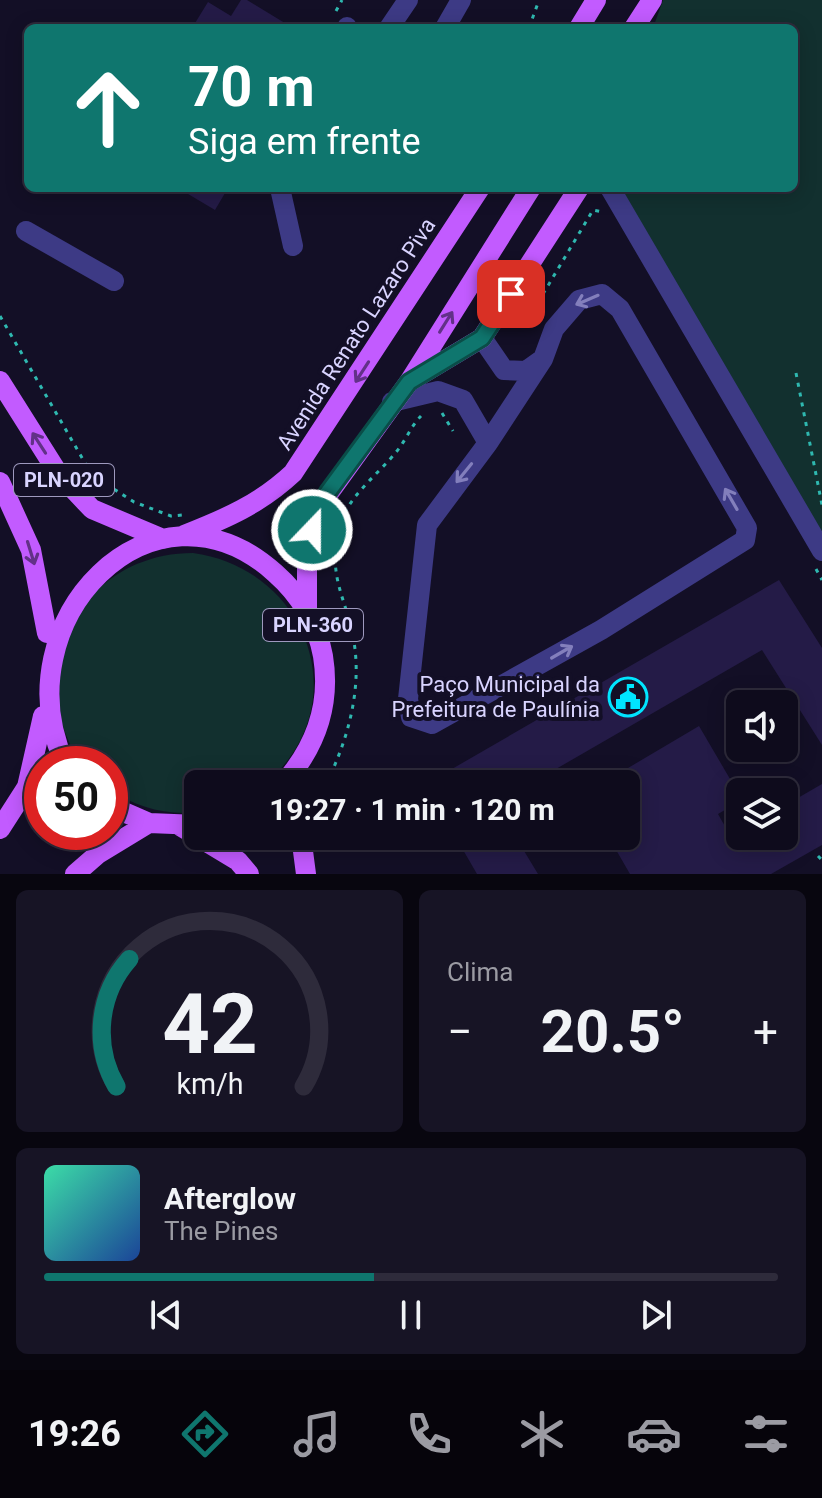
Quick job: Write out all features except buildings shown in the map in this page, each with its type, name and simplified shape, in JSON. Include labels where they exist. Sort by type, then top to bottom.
[{"type":"main road","points":[[581,24],[596,0]]},
{"type":"main road","points":[[637,24],[652,0]]},
{"type":"main road","points":[[654,24],[663,0]]},
{"type":"main road","name":"Avenida Renato Lazaro Piva","points":[[170,538],[237,514],[270,495],[293,473],[477,192]]},
{"type":"main road","name":"PLN-360","points":[[307,610],[307,548],[316,511],[409,382],[528,192]]},
{"type":"main road","points":[[409,382],[482,338],[594,192]]},
{"type":"main road","name":"PLN-020","points":[[0,381],[58,473],[92,509],[170,538]]},
{"type":"main road","name":"PLN-020","points":[[0,482],[31,550],[47,633]]},
{"type":"main road","name":"PLN-360","points":[[53,746],[43,716],[39,674],[47,633],[65,598],[92,570],[126,549],[170,538],[208,540],[251,556],[288,585],[307,610],[320,640],[324,662],[324,706],[300,770]]},
{"type":"main road","name":"PLN-360","points":[[0,829],[27,787],[43,716]]},
{"type":"main road","points":[[128,814],[149,823],[184,826]]},
{"type":"main road","points":[[75,874],[98,854],[149,823]]},
{"type":"main road","points":[[223,850],[249,874]]},
{"type":"main road","points":[[303,850],[306,874]]},
{"type":"street","points":[[392,24],[408,0]]},
{"type":"street","points":[[447,24],[461,0]]},
{"type":"street","points":[[283,192],[293,246]]},
{"type":"street","points":[[598,192],[818,558]]},
{"type":"street","points":[[26,231],[114,281]]},
{"type":"street","points":[[602,294],[620,309],[747,528],[745,540],[601,630],[432,724],[411,717],[408,699],[427,525],[488,443],[543,359],[554,329],[579,300],[602,294]]},
{"type":"street","points":[[482,338],[504,370],[526,371],[543,359]]},
{"type":"street","points":[[392,402],[438,391],[463,400],[488,443]]},
{"type":"path","points":[[342,0],[342,24]]},
{"type":"path","points":[[530,24],[539,0]]},
{"type":"path","points":[[543,294],[593,210],[611,213]]},
{"type":"path","points":[[0,316],[92,475],[134,502],[171,516],[194,515]]},
{"type":"path","points":[[796,373],[822,505]]},
{"type":"path","points":[[439,407],[453,431]]},
{"type":"path","points":[[333,770],[344,748],[353,701],[354,643],[335,582],[339,527],[364,487],[398,450],[419,417],[429,412]]},
{"type":"path","points":[[818,558],[822,580]]},
{"type":"green space","points":[[663,0],[822,0],[822,551],[603,192],[798,192],[798,24],[654,24]]},
{"type":"green space","points":[[193,553],[233,564],[266,585],[291,613],[307,645],[314,681],[309,717],[293,752],[277,770],[184,770],[184,813],[152,809],[128,799],[128,746],[72,746],[62,725],[56,689],[60,654],[73,622],[93,594],[120,572],[154,558]]},
{"type":"place","name":"Paço Municipal da Prefeitura de Paulínia","points":[[628,697]]},
{"type":"route","points":[[312,530],[316,511],[392,402],[409,382],[482,338],[511,294]]}]
